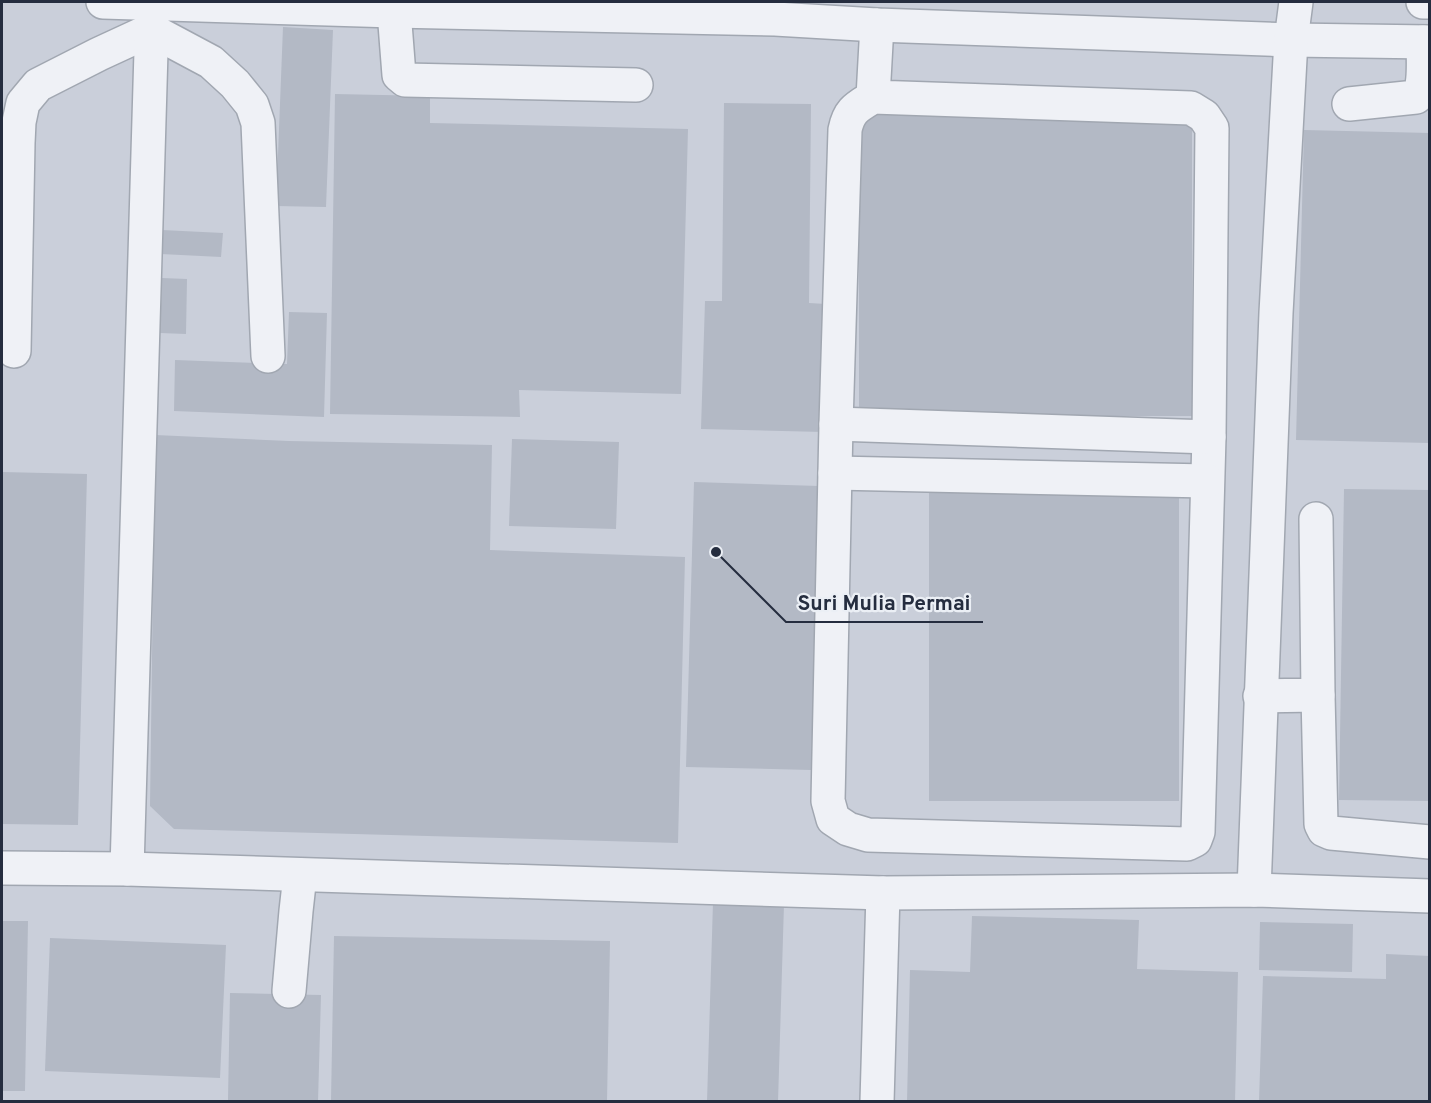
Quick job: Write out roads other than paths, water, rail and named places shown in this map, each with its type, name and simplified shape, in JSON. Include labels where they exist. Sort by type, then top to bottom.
[{"type":"lane","points":[[103,2],[151,12],[775,10],[877,25],[1292,40],[1426,42],[1423,71],[1419,93],[1416,97],[1349,104]]},
{"type":"lane","points":[[1254,890],[1276,313],[1296,2]]},
{"type":"lane","points":[[1423,2],[1430,2]]},
{"type":"lane","points":[[14,351],[18,143],[23,103],[38,85],[99,54],[151,12]]},
{"type":"lane","points":[[151,12],[235,84],[252,105],[258,123],[267,356]]},
{"type":"lane","points":[[127,869],[151,12]]},
{"type":"lane","points":[[394,12],[399,75],[405,80],[636,85]]},
{"type":"lane","points":[[873,97],[877,25]]},
{"type":"lane","points":[[873,97],[1191,108],[1204,116],[1212,128],[1209,437],[1198,832],[1194,840],[1187,844],[868,835],[848,829],[833,819],[828,801],[845,130],[847,119],[853,110],[873,97]]},
{"type":"lane","points":[[836,424],[1209,437]]},
{"type":"lane","points":[[835,473],[1208,481]]},
{"type":"lane","points":[[1316,519],[1321,824],[1324,830],[1331,833],[1430,842]]},
{"type":"lane","points":[[1260,696],[1318,695]]},
{"type":"lane","points":[[2,868],[127,869],[883,893],[1254,890],[1430,896]]},
{"type":"lane","points":[[289,991],[300,875]]},
{"type":"lane","points":[[877,1101],[883,893]]},
{"type":"place","name":"Suri Mulia Permai","points":[[716,552]]}]
